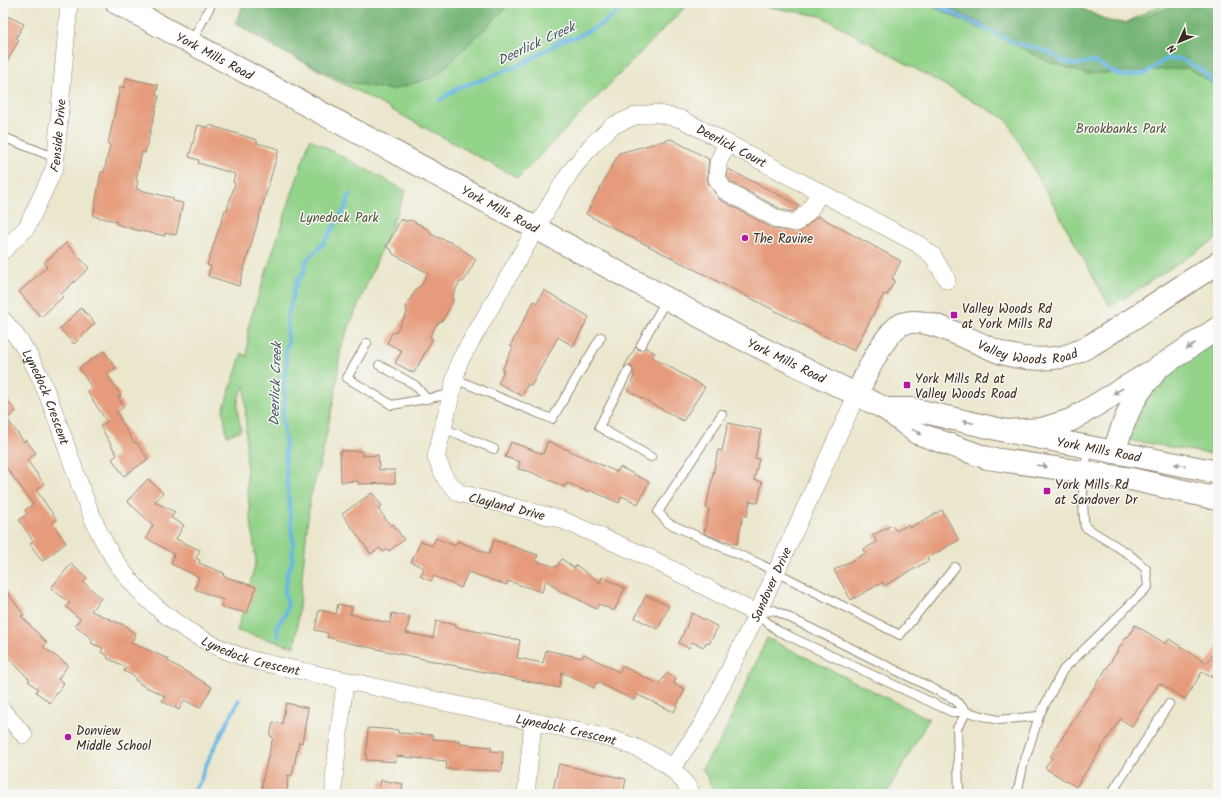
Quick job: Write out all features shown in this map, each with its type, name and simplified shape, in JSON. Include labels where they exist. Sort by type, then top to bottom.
[{"type":"main road","name":"York Mills Road","points":[[117,3],[731,333],[886,409],[917,433],[987,458],[1086,472],[1216,497]]},
{"type":"main road","name":"Valley Woods Road","points":[[857,394],[870,367],[887,340],[897,326],[907,322],[928,323],[1005,354],[1035,359],[1063,357],[1094,343],[1218,263]]},
{"type":"main road","points":[[1006,431],[1042,429],[1071,420],[1164,364],[1218,328]]},
{"type":"main road","points":[[1121,478],[1114,452],[1128,410],[1141,387],[1164,364]]},
{"type":"main road","name":"York Mills Road","points":[[886,409],[912,409],[1006,431],[1218,472]]},
{"type":"street","name":"Fenside Drive","points":[[3,252],[27,227],[55,167],[69,3]]},
{"type":"street","name":"Deerlick Court","points":[[535,229],[570,172],[592,145],[612,126],[635,116],[655,113],[682,119],[918,244],[933,256],[947,280]]},
{"type":"street","points":[[727,143],[718,164],[717,178],[724,190],[779,220],[796,223],[809,211],[820,192]]},
{"type":"street","name":"Clayland Drive","points":[[535,229],[459,362],[436,457],[446,480],[459,494],[560,519],[650,558],[757,614]]},
{"type":"street","name":"Lynedock Crescent","points":[[3,320],[24,344],[33,360],[50,399],[101,535],[122,570],[135,586],[176,623],[190,633],[231,654],[345,682],[628,743],[672,768],[685,782],[692,794]]},
{"type":"street","name":"Sandover Drive","points":[[672,768],[702,725],[757,614],[857,394]]},
{"type":"street","points":[[334,794],[334,778],[345,682]]},
{"type":"street","points":[[3,711],[24,735]]},
{"type":"street","points":[[526,794],[533,722]]},
{"type":"lane","points":[[191,43],[212,3]]},
{"type":"lane","points":[[3,137],[56,158]]},
{"type":"lane","points":[[641,345],[667,299]]},
{"type":"lane","points":[[367,343],[347,378],[392,405],[427,399],[453,387],[552,420],[601,337]]},
{"type":"lane","points":[[379,365],[415,385],[427,399]]},
{"type":"lane","points":[[628,371],[599,427],[651,457]]},
{"type":"lane","points":[[722,414],[658,512],[668,523],[776,572],[900,635],[955,567]]},
{"type":"lane","points":[[443,428],[494,449]]},
{"type":"lane","points":[[1017,794],[1023,766],[1039,716],[1063,670],[1148,587],[1146,568],[1129,554],[1085,527],[1083,516],[1084,488],[1088,457],[1084,446]]},
{"type":"lane","points":[[757,614],[776,611],[954,699],[967,712]]},
{"type":"lane","points":[[757,614],[778,631],[952,712],[967,712],[998,720],[1039,716]]},
{"type":"lane","points":[[1111,794],[1169,704]]},
{"type":"lane","points":[[959,794],[957,728],[967,712]]},
{"type":"green space","points":[[244,3],[511,3],[435,77],[391,90],[348,82],[277,49],[235,23]]},
{"type":"green space","points":[[307,3],[689,3],[518,178],[281,50]]},
{"type":"green space","name":"Brookbanks Park","points":[[744,3],[1028,3],[1107,32],[1165,3],[1218,3],[1218,238],[1110,307],[1007,120],[821,16]]},
{"type":"green space","points":[[934,3],[1070,3],[1109,21],[1126,23],[1184,3],[1218,3],[1218,87],[1188,68],[1087,74],[1049,62]]},
{"type":"green space","name":"Lynedock Park","points":[[310,139],[406,191],[341,346],[335,394],[320,464],[310,498],[295,647],[237,631],[256,562],[247,486],[245,386],[239,396],[238,401],[241,430],[227,436],[223,410],[242,353],[247,357],[248,327]]},
{"type":"green space","points":[[1218,338],[1218,455],[1128,440],[1145,400],[1165,372]]},
{"type":"green space","points":[[767,638],[929,719],[886,794],[716,794],[702,768],[722,738]]},
{"type":"water","points":[[925,3],[942,3],[958,13],[984,25],[983,28],[981,29]]},
{"type":"building","points":[[3,14],[24,24],[16,38],[19,40],[3,69]]},
{"type":"building","points":[[126,78],[158,85],[156,96],[159,96],[145,153],[142,152],[136,180],[138,181],[136,189],[173,198],[173,201],[183,203],[176,235],[165,233],[165,236],[136,230],[116,224],[116,221],[93,216],[101,172],[104,172],[110,145],[108,144],[120,87],[124,88]]},
{"type":"building","points":[[198,125],[208,128],[209,125],[257,140],[257,143],[279,149],[239,286],[208,276],[211,266],[207,265],[225,210],[227,210],[235,183],[233,182],[235,174],[198,163],[199,160],[189,157]]},
{"type":"building","name":"The Ravine","points":[[671,139],[709,159],[707,179],[719,199],[774,229],[799,232],[818,216],[901,261],[892,279],[895,280],[887,295],[884,294],[854,351],[586,214],[619,153]]},
{"type":"building","points":[[728,169],[799,206],[793,212],[782,210],[731,182],[727,176]]},
{"type":"building","points":[[401,219],[406,221],[411,220],[430,231],[432,235],[455,244],[476,259],[464,281],[459,283],[452,297],[453,301],[443,320],[437,324],[430,336],[432,340],[414,373],[395,363],[402,351],[387,343],[392,333],[396,332],[407,313],[406,306],[417,288],[421,286],[428,273],[393,254],[391,249],[386,247]]},
{"type":"building","points":[[66,243],[89,268],[61,294],[63,297],[41,317],[19,292],[47,267],[44,263]]},
{"type":"building","points":[[544,290],[589,317],[573,346],[558,337],[531,386],[528,384],[522,396],[498,383],[504,371],[502,370],[513,347],[510,346],[534,301],[537,303]]},
{"type":"building","points":[[81,308],[95,323],[74,344],[60,329]]},
{"type":"building","points":[[636,346],[639,350],[646,348],[655,353],[652,357],[705,387],[683,421],[627,390],[635,375],[633,374],[631,366],[624,367]]},
{"type":"building","points":[[104,351],[116,368],[107,374],[121,396],[118,397],[124,407],[116,412],[134,443],[136,442],[148,459],[124,476],[112,459],[117,455],[100,426],[107,422],[87,391],[92,388],[79,368]]},
{"type":"building","points":[[3,395],[16,411],[7,419],[24,442],[26,440],[36,453],[27,460],[44,484],[36,490],[57,520],[52,523],[66,543],[42,561],[30,544],[33,541],[19,520],[27,514],[25,510],[33,504],[3,463]]},
{"type":"building","points":[[728,423],[761,430],[755,458],[759,459],[754,480],[762,482],[758,503],[750,501],[747,516],[743,516],[737,544],[720,540],[704,533],[709,509],[706,508],[718,450],[722,451]]},
{"type":"building","points":[[548,441],[617,472],[620,467],[649,482],[638,504],[622,496],[619,503],[589,490],[588,492],[567,483],[565,487],[531,472],[518,469],[520,462],[505,457],[511,442],[543,454]]},
{"type":"building","points":[[340,451],[362,451],[362,456],[378,455],[379,470],[395,470],[395,483],[358,484],[358,481],[341,482]]},
{"type":"building","points":[[148,479],[163,493],[155,502],[175,512],[171,518],[184,525],[176,539],[200,550],[196,558],[200,560],[199,563],[224,573],[223,576],[256,587],[247,613],[221,607],[223,600],[195,589],[199,577],[171,564],[174,554],[146,538],[153,525],[127,501]]},
{"type":"building","points":[[372,493],[382,506],[378,509],[391,526],[393,524],[404,540],[389,551],[388,549],[383,552],[380,548],[371,554],[342,514]]},
{"type":"building","points":[[942,510],[959,540],[927,558],[928,561],[884,586],[883,582],[851,600],[834,570],[866,553],[864,549],[877,542],[873,535],[892,525],[896,531],[908,525],[910,528]]},
{"type":"building","points":[[436,538],[455,546],[457,541],[489,554],[494,540],[538,555],[536,561],[556,567],[562,559],[574,568],[576,565],[600,583],[602,577],[625,588],[614,611],[599,604],[596,609],[565,592],[563,593],[546,580],[542,592],[508,581],[507,585],[468,572],[461,588],[434,576],[431,581],[420,576],[424,568],[411,562],[421,541],[432,546]]},
{"type":"building","points":[[71,564],[87,578],[83,582],[101,598],[91,611],[128,627],[128,629],[136,634],[131,643],[169,659],[168,661],[212,687],[200,708],[184,700],[179,710],[162,701],[165,696],[140,684],[135,680],[136,677],[124,671],[126,667],[107,658],[108,656],[101,652],[103,648],[91,643],[93,640],[75,625],[80,619],[66,607],[70,603],[51,588]]},
{"type":"building","points":[[3,587],[24,615],[21,616],[47,643],[43,647],[68,665],[58,679],[64,683],[50,703],[36,692],[38,689],[28,681],[30,680],[3,652]]},
{"type":"building","points":[[646,595],[669,606],[658,629],[635,618]]},
{"type":"building","points":[[338,604],[352,607],[350,614],[390,623],[392,613],[410,617],[406,633],[433,638],[436,621],[456,625],[455,627],[520,640],[517,658],[543,663],[546,650],[582,658],[584,654],[619,672],[622,666],[659,684],[667,673],[676,678],[674,684],[685,689],[674,712],[636,694],[634,700],[597,682],[594,688],[562,672],[559,688],[349,643],[327,637],[328,633],[315,630],[319,610],[336,614]]},
{"type":"building","points":[[692,613],[718,627],[709,644],[706,642],[704,647],[692,642],[689,648],[679,643]]},
{"type":"building","points":[[1135,625],[1166,644],[1169,639],[1207,663],[1218,646],[1218,666],[1211,677],[1202,672],[1185,699],[1159,683],[1132,726],[1120,719],[1076,787],[1045,768],[1052,757],[1050,757]]},
{"type":"building","points":[[286,703],[308,708],[302,743],[299,742],[292,776],[288,775],[287,794],[262,794],[262,782],[273,737],[270,736],[273,722],[282,724]]},
{"type":"building","points":[[368,728],[398,730],[398,733],[433,735],[433,739],[461,741],[460,744],[491,747],[491,751],[503,752],[502,771],[446,769],[447,761],[396,756],[396,762],[366,760]]},
{"type":"building","points":[[559,764],[626,779],[623,794],[552,794]]},
{"type":"building","points":[[381,780],[403,784],[401,794],[378,794]]},
{"type":"waterway","name":"Deerlick Creek","points":[[440,100],[459,87],[485,79],[524,63],[563,40],[576,37],[602,24],[621,9],[640,3]]},
{"type":"waterway","name":"Deerlick Creek","points":[[983,28],[1018,44],[1051,53],[1062,61],[1075,65],[1093,61],[1115,73],[1126,76],[1146,73],[1166,59],[1180,59],[1203,71],[1218,88]]},
{"type":"waterway","name":"Deerlick Creek","points":[[278,637],[277,626],[285,615],[288,602],[285,596],[288,579],[286,575],[292,563],[293,543],[286,472],[286,442],[282,420],[285,400],[284,384],[287,360],[285,351],[288,343],[287,320],[295,287],[298,279],[304,273],[306,261],[324,243],[348,203],[348,196],[351,194]]},
{"type":"waterway","name":"Deerlick Creek","points":[[192,794],[201,780],[212,752],[239,700]]},
{"type":"place","name":"The Ravine","points":[[745,238]]},
{"type":"place","name":"Valley Woods Rd at York Mills Rd","points":[[954,315]]},
{"type":"place","name":"York Mills Rd at Valley Woods Road","points":[[907,385]]},
{"type":"place","name":"York Mills Rd at Sandover Dr","points":[[1047,491]]},
{"type":"place","name":"Donview Middle School","points":[[68,737]]}]
